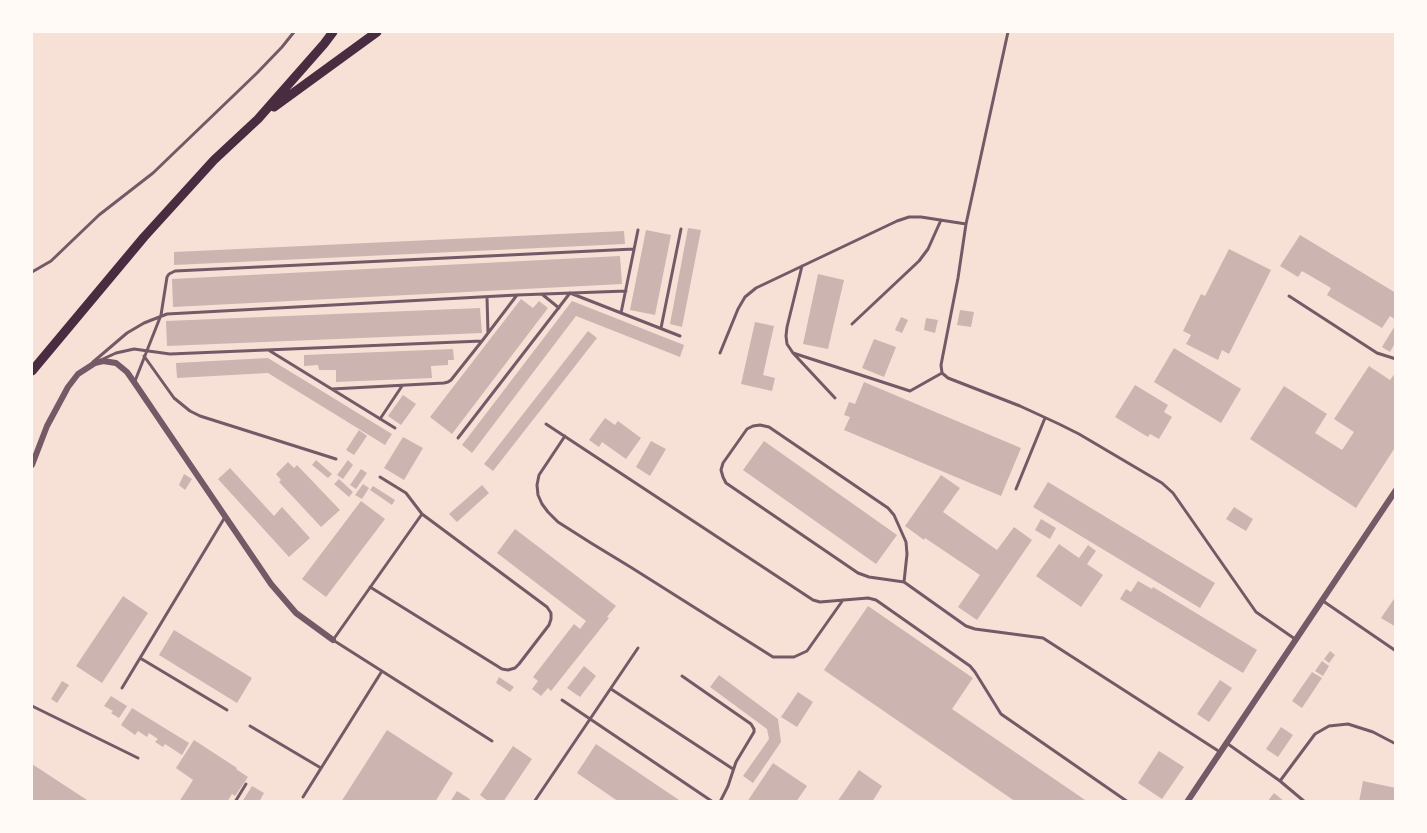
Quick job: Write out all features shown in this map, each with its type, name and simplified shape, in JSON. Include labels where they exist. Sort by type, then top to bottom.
[{"type":"main road","points":[[32,372],[144,237],[214,160],[258,119],[333,32]]},
{"type":"main road","points":[[258,119],[376,32]]},
{"type":"street","points":[[32,465],[62,396],[78,374],[95,363],[103,361],[116,363],[127,372],[271,584],[296,613],[333,640]]},
{"type":"street","points":[[1187,801],[1395,490]]},
{"type":"lane","points":[[32,272],[51,261],[99,215],[153,173],[266,64],[294,32]]},
{"type":"lane","points":[[1008,32],[966,224],[941,365],[942,373],[948,378],[1020,406],[1079,434],[1167,487],[1256,612],[1296,639]]},
{"type":"lane","points":[[720,353],[738,309],[745,297],[756,288],[897,221],[921,217],[966,224]]},
{"type":"lane","points":[[852,324],[919,261],[928,249],[941,220]]},
{"type":"lane","points":[[661,328],[681,229]]},
{"type":"lane","points":[[621,313],[638,230]]},
{"type":"lane","points":[[134,382],[161,315],[167,277],[175,271],[634,249]]},
{"type":"lane","points":[[802,266],[787,327],[787,345],[835,398]]},
{"type":"lane","points":[[87,367],[138,325],[161,315],[174,313],[626,291]]},
{"type":"lane","points":[[570,293],[680,336]]},
{"type":"lane","points":[[458,438],[570,293]]},
{"type":"lane","points":[[542,294],[559,308]]},
{"type":"lane","points":[[332,389],[448,382],[517,295]]},
{"type":"lane","points":[[1289,296],[1377,353],[1395,359]]},
{"type":"lane","points":[[487,297],[488,333]]},
{"type":"lane","points":[[95,363],[116,353],[134,349],[170,354],[482,341]]},
{"type":"lane","points":[[268,350],[395,428]]},
{"type":"lane","points":[[793,354],[910,391],[942,373]]},
{"type":"lane","points":[[144,356],[174,398],[190,411],[336,459]]},
{"type":"lane","points":[[380,419],[402,386]]},
{"type":"lane","points":[[1016,489],[1045,418]]},
{"type":"lane","points":[[546,424],[813,600],[820,602],[868,598],[876,600],[970,666],[1001,714],[1128,801]]},
{"type":"lane","points":[[904,582],[906,542],[894,515],[888,508],[768,427],[760,425],[747,429],[723,463],[723,477],[726,483],[858,573],[869,577],[904,582],[966,626],[1044,638],[1220,752]]},
{"type":"lane","points":[[565,436],[540,475],[537,485],[538,495],[548,512],[558,522],[773,657],[794,657],[807,651],[843,600]]},
{"type":"lane","points":[[370,587],[502,669],[515,668],[549,625],[551,619],[551,613],[547,607],[422,514],[406,493],[380,477]]},
{"type":"lane","points":[[422,514],[333,640],[492,741]]},
{"type":"lane","points":[[122,687],[225,517]]},
{"type":"lane","points":[[1321,600],[1395,651]]},
{"type":"lane","points":[[534,801],[638,648]]},
{"type":"lane","points":[[140,658],[227,710]]},
{"type":"lane","points":[[303,797],[382,671]]},
{"type":"lane","points":[[682,676],[751,724],[754,732],[739,756],[726,792],[720,801]]},
{"type":"lane","points":[[611,689],[733,769]]},
{"type":"lane","points":[[562,700],[713,801]]},
{"type":"lane","points":[[32,706],[138,758]]},
{"type":"lane","points":[[1280,781],[1316,734],[1329,726],[1348,724],[1373,732],[1395,744]]},
{"type":"lane","points":[[250,726],[321,768]]},
{"type":"lane","points":[[1226,743],[1305,801]]},
{"type":"lane","points":[[235,801],[246,784]]},
{"type":"building","points":[[688,228],[701,230],[682,327],[670,324]]},
{"type":"building","points":[[646,230],[671,235],[655,315],[630,310]]},
{"type":"building","points":[[624,231],[625,244],[174,265],[174,252]]},
{"type":"building","points":[[1300,235],[1396,293],[1396,320],[1390,316],[1382,328],[1327,295],[1331,288],[1302,271],[1298,277],[1280,266]]},
{"type":"building","points":[[1229,249],[1271,270],[1229,354],[1222,350],[1218,360],[1186,344],[1191,335],[1183,331],[1201,294],[1205,296]]},
{"type":"building","points":[[620,256],[622,284],[173,307],[172,279]]},
{"type":"building","points":[[818,274],[844,280],[828,349],[803,344]]},
{"type":"building","points":[[521,299],[533,308],[539,301],[548,308],[452,434],[430,417]]},
{"type":"building","points":[[572,301],[684,345],[680,357],[576,316],[472,453],[462,445]]},
{"type":"building","points":[[480,308],[482,333],[167,346],[166,321]]},
{"type":"building","points":[[960,310],[974,312],[971,327],[957,325]]},
{"type":"building","points":[[901,317],[908,320],[902,333],[895,330]]},
{"type":"building","points":[[926,318],[938,320],[935,333],[924,330]]},
{"type":"building","points":[[755,322],[774,326],[763,375],[775,378],[772,391],[741,384]]},
{"type":"building","points":[[1396,324],[1396,346],[1394,345],[1390,352],[1382,347]]},
{"type":"building","points":[[588,331],[597,338],[493,471],[484,464]]},
{"type":"building","points":[[874,339],[896,347],[884,377],[862,368]]},
{"type":"building","points":[[1174,348],[1241,389],[1221,423],[1154,382]]},
{"type":"building","points":[[453,349],[454,360],[448,360],[448,365],[431,366],[432,378],[336,382],[336,370],[319,370],[318,365],[304,366],[304,355]]},
{"type":"building","points":[[268,358],[392,434],[385,445],[268,373],[177,378],[176,363]]},
{"type":"building","points":[[1369,366],[1390,380],[1396,372],[1396,446],[1356,508],[1250,439],[1284,386],[1327,414],[1315,433],[1342,450],[1354,432],[1334,419]]},
{"type":"building","points":[[864,382],[1021,448],[1001,496],[844,430],[850,417],[844,415],[849,402],[855,404]]},
{"type":"building","points":[[1135,385],[1168,405],[1164,412],[1172,417],[1159,439],[1150,434],[1148,437],[1115,417]]},
{"type":"building","points":[[403,395],[416,404],[401,425],[388,416]]},
{"type":"building","points":[[605,418],[615,425],[618,421],[641,438],[626,459],[602,442],[599,447],[589,440]]},
{"type":"building","points":[[359,430],[367,436],[354,455],[346,450]]},
{"type":"building","points":[[403,437],[423,448],[404,480],[384,468]]},
{"type":"building","points":[[651,441],[666,449],[650,476],[636,467]]},
{"type":"building","points":[[764,441],[897,535],[876,564],[743,470]]},
{"type":"building","points":[[316,460],[332,474],[328,478],[312,465]]},
{"type":"building","points":[[348,460],[353,465],[343,479],[337,475]]},
{"type":"building","points":[[288,462],[294,468],[297,465],[340,510],[321,527],[279,482],[281,480],[276,474]]},
{"type":"building","points":[[230,468],[274,516],[282,507],[310,538],[289,557],[218,479]]},
{"type":"building","points":[[361,469],[367,473],[356,489],[350,485]]},
{"type":"building","points":[[184,474],[192,479],[185,490],[179,485]]},
{"type":"building","points":[[941,475],[960,488],[943,512],[997,550],[1014,527],[1032,540],[977,620],[958,607],[980,575],[905,526]]},
{"type":"building","points":[[339,479],[353,492],[349,497],[334,484]]},
{"type":"building","points":[[1048,482],[1215,583],[1200,608],[1033,507]]},
{"type":"building","points":[[363,484],[369,488],[362,499],[355,495]]},
{"type":"building","points":[[482,485],[489,493],[457,522],[449,514]]},
{"type":"building","points":[[373,486],[395,500],[392,505],[370,490]]},
{"type":"building","points":[[361,501],[385,519],[326,597],[302,579]]},
{"type":"building","points":[[1234,507],[1253,519],[1246,531],[1226,519]]},
{"type":"building","points":[[1041,519],[1056,528],[1050,539],[1035,530]]},
{"type":"building","points":[[515,529],[616,606],[551,691],[548,688],[541,696],[532,689],[538,681],[533,677],[574,624],[580,629],[586,621],[497,553]]},
{"type":"building","points":[[1059,544],[1079,558],[1088,545],[1096,551],[1087,564],[1103,575],[1081,607],[1036,576]]},
{"type":"building","points":[[1138,581],[1152,589],[1153,587],[1257,650],[1243,673],[1120,599],[1126,589],[1131,592]]},
{"type":"building","points":[[123,596],[148,613],[102,683],[76,666]]},
{"type":"building","points":[[1396,596],[1396,627],[1381,618]]},
{"type":"building","points":[[868,606],[973,678],[952,709],[1088,802],[1016,802],[824,670]]},
{"type":"building","points":[[174,630],[252,678],[237,703],[159,655]]},
{"type":"building","points":[[1330,651],[1335,655],[1329,663],[1324,659]]},
{"type":"building","points":[[1322,661],[1329,666],[1323,676],[1315,671]]},
{"type":"building","points":[[584,666],[596,676],[580,697],[567,688]]},
{"type":"building","points":[[1312,672],[1322,678],[1302,708],[1292,701]]},
{"type":"building","points":[[719,675],[778,719],[781,742],[753,783],[743,776],[769,739],[767,729],[710,687]]},
{"type":"building","points":[[499,677],[514,687],[510,692],[496,683]]},
{"type":"building","points":[[1220,680],[1232,688],[1209,722],[1197,714]]},
{"type":"building","points":[[62,681],[69,685],[57,703],[51,699]]},
{"type":"building","points":[[798,692],[813,702],[797,727],[781,717]]},
{"type":"building","points":[[111,696],[127,706],[119,718],[104,706]]},
{"type":"building","points":[[132,708],[189,743],[182,755],[165,744],[163,747],[155,742],[158,739],[149,733],[147,737],[138,731],[135,735],[121,725]]},
{"type":"building","points":[[1281,727],[1293,735],[1278,757],[1266,749]]},
{"type":"building","points":[[387,730],[453,773],[435,802],[341,802]]},
{"type":"building","points":[[194,740],[248,777],[235,796],[232,794],[227,802],[179,802],[193,780],[176,768]]},
{"type":"building","points":[[596,744],[682,802],[619,802],[577,773]]},
{"type":"building","points":[[513,746],[532,759],[503,802],[489,802],[480,795]]},
{"type":"building","points":[[1159,751],[1184,767],[1162,799],[1138,783]]},
{"type":"building","points":[[773,763],[807,786],[796,802],[747,802]]},
{"type":"building","points":[[32,764],[90,802],[32,802]]},
{"type":"building","points":[[859,770],[882,786],[872,802],[837,802]]},
{"type":"building","points":[[1363,781],[1396,788],[1396,802],[1359,802]]},
{"type":"building","points":[[252,786],[264,793],[259,802],[242,802]]},
{"type":"building","points":[[457,791],[470,799],[468,802],[450,802]]},
{"type":"building","points":[[1274,793],[1285,802],[1267,802]]}]
